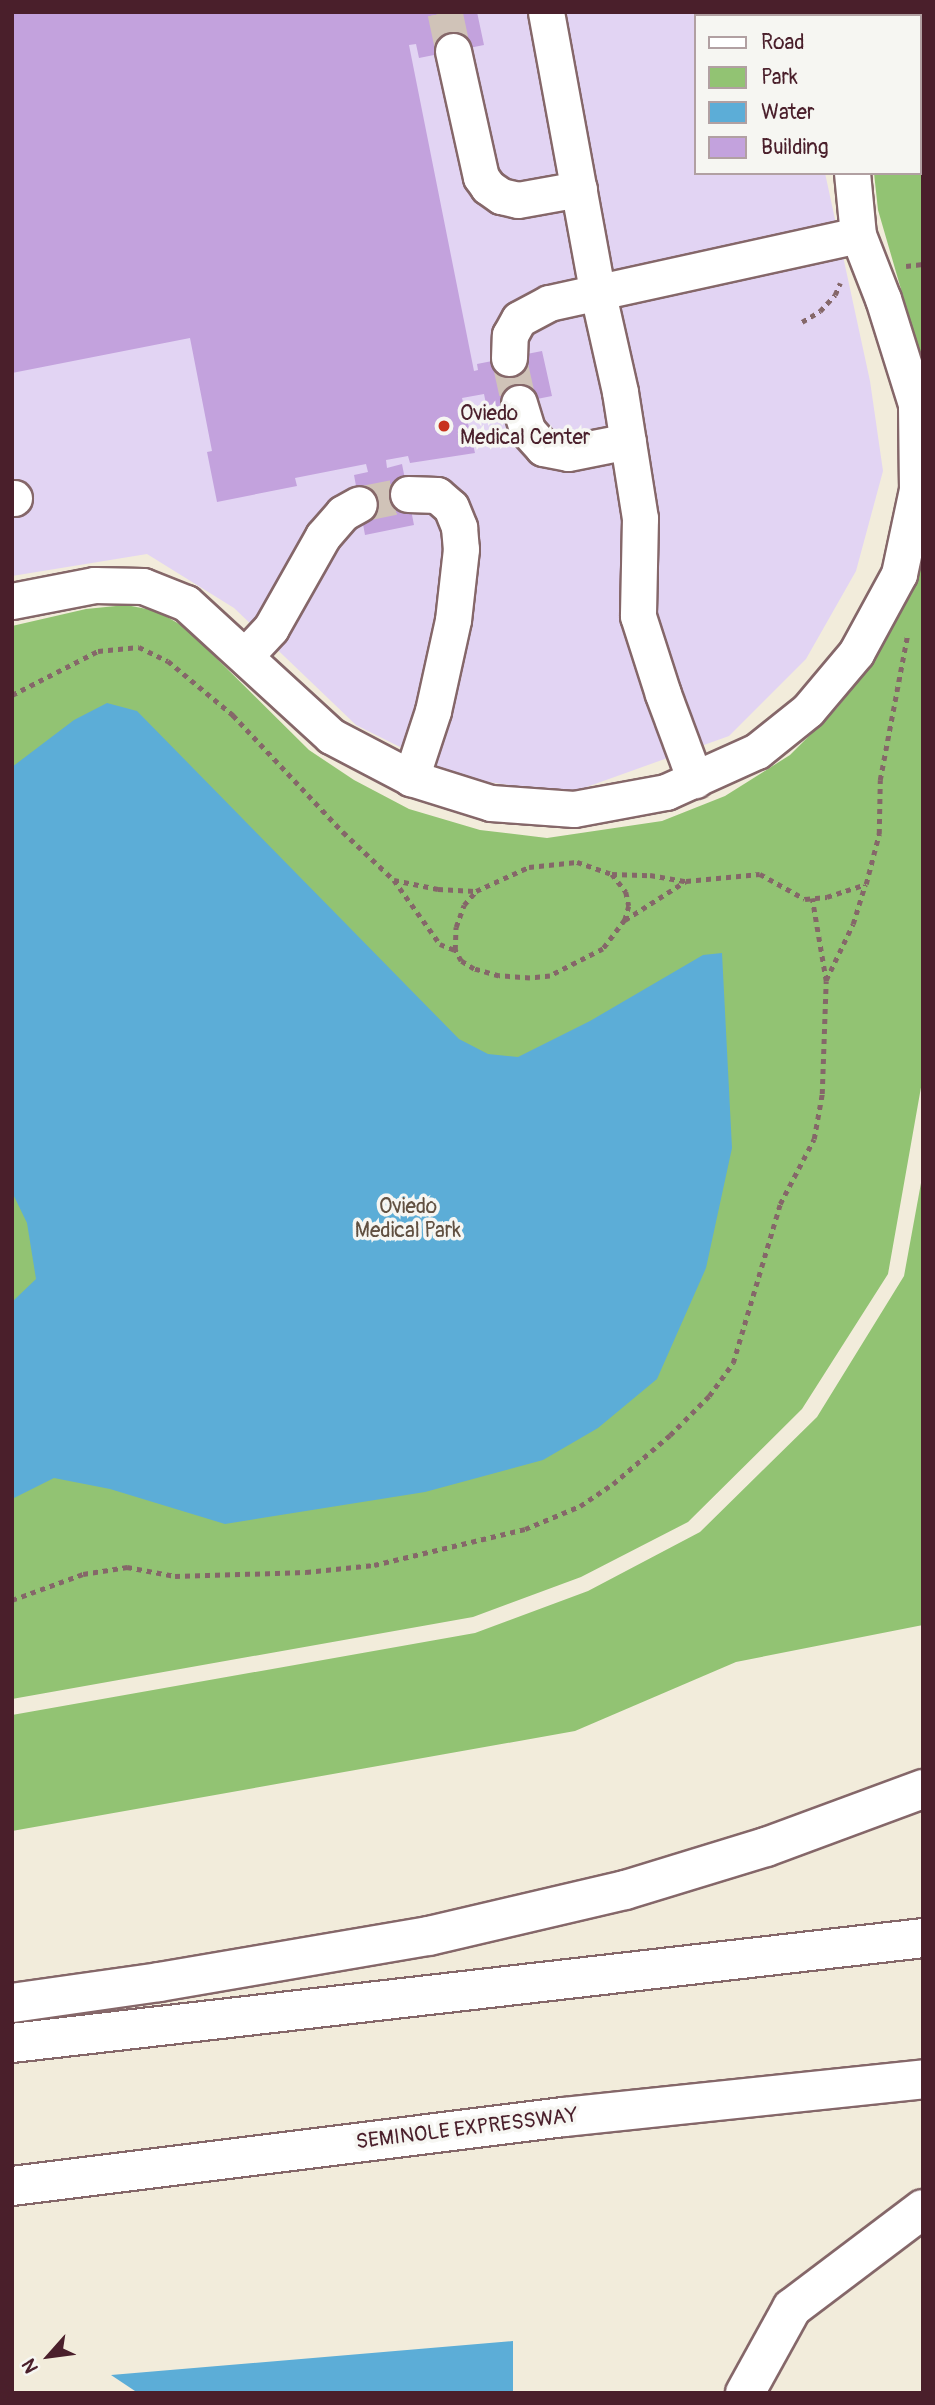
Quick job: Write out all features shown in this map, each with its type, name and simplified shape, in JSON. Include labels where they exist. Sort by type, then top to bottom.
[{"type":"highway","points":[[12,2003],[159,1982],[415,1938],[547,1909],[625,1890],[766,1847],[923,1788]]},
{"type":"highway","points":[[12,2043],[923,1938]]},
{"type":"highway","name":"SEMINOLE EXPRESSWAY","points":[[12,2186],[564,2117],[923,2079]]},
{"type":"highway","points":[[745,2393],[792,2308],[923,2209]]},
{"type":"street","points":[[546,12],[628,441],[640,518],[638,616],[663,694],[695,779]]},
{"type":"street","points":[[453,51],[481,177],[488,187],[501,196],[518,200],[579,189]]},
{"type":"street","points":[[12,601],[94,585],[144,586],[186,603],[331,736],[411,778],[491,803],[574,809],[666,793],[757,751],[808,710],[856,653],[898,575],[917,489],[916,404],[883,299],[858,235],[852,175]]},
{"type":"street","points":[[509,358],[510,335],[519,319],[549,303],[598,295],[858,235]]},
{"type":"street","points":[[519,402],[527,430],[543,449],[568,453],[628,441]]},
{"type":"street","points":[[408,494],[437,495],[451,507],[459,527],[461,549],[453,620],[433,711],[411,778]]},
{"type":"street","points":[[245,656],[271,628],[323,536],[343,513],[359,504]]},
{"type":"path","points":[[826,981],[853,923],[878,834],[880,780],[911,624]]},
{"type":"path","points":[[12,695],[98,652],[139,647],[168,661],[233,715],[343,832],[394,880],[440,944],[455,950]]},
{"type":"path","points":[[394,880],[438,889],[476,891],[529,867],[577,862],[612,874],[650,875],[685,881],[760,874],[805,899],[827,897],[866,884]]},
{"type":"path","points":[[612,874],[626,892],[629,906],[625,920]]},
{"type":"path","points":[[476,891],[460,916],[455,950],[461,961],[474,969],[499,976],[550,976],[603,948],[625,920],[685,881]]},
{"type":"path","points":[[12,1600],[83,1574],[127,1567],[175,1576],[306,1572],[374,1565],[525,1528],[580,1506],[613,1484],[709,1396],[733,1363],[780,1204],[814,1139],[822,1094],[826,981],[811,898]]},
{"type":"shaded area","name":"Oviedo Medical Center","points":[[12,12],[865,12],[694,14],[694,175],[825,175],[870,381],[883,471],[856,571],[806,659],[729,736],[567,794],[462,778],[356,725],[234,608],[147,554],[12,576]]},
{"type":"green space","points":[[923,12],[923,80],[921,14],[893,14]]},
{"type":"green space","points":[[923,115],[923,365],[878,210],[874,175],[921,175]]},
{"type":"green space","name":"Oviedo Medical Park","points":[[923,543],[923,1076],[888,1274],[802,1409],[688,1522],[581,1577],[473,1617],[12,1699],[12,626],[86,609],[126,605],[157,611],[186,628],[309,750],[354,780],[409,809],[480,830],[547,838],[662,821],[725,796],[790,755],[837,708],[874,661],[902,609]]},
{"type":"green space","points":[[923,1172],[923,1625],[736,1662],[575,1731],[12,1831],[12,1715],[475,1633],[588,1591],[700,1532],[817,1417],[904,1276]]},
{"type":"water","points":[[107,703],[137,711],[459,1039],[488,1054],[518,1057],[590,1021],[703,955],[722,953],[732,1148],[706,1268],[657,1379],[598,1428],[543,1460],[425,1492],[225,1524],[110,1489],[54,1478],[12,1499],[12,1302],[36,1279],[27,1223],[12,1192],[12,767],[74,720]]},
{"type":"water","points":[[513,2341],[513,2393],[138,2393],[111,2375]]},
{"type":"building","points":[[12,12],[477,12],[484,45],[419,58],[416,44],[409,45],[474,371],[478,370],[477,364],[542,351],[552,396],[487,409],[484,394],[462,398],[475,453],[410,463],[408,456],[386,460],[387,468],[402,464],[414,525],[365,535],[354,475],[368,472],[366,464],[295,478],[297,486],[217,502],[207,452],[212,451],[190,338],[12,373]]},
{"type":"tunnel","points":[[445,12],[453,51]]},
{"type":"tunnel","points":[[509,358],[519,403]]},
{"type":"tunnel","points":[[359,504],[408,494]]},
{"type":"place","name":"Oviedo Medical Center","points":[[444,426]]}]
